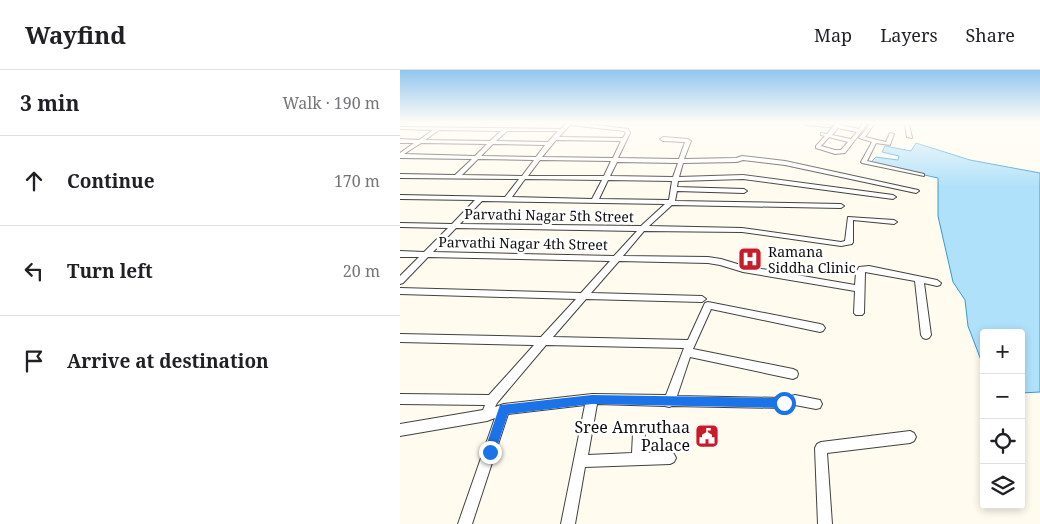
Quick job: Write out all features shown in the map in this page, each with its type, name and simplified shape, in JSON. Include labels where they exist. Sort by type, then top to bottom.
[{"type":"street","points":[[400,156],[416,144]]},
{"type":"street","points":[[456,177],[489,144]]},
{"type":"street","points":[[508,199],[550,144]]},
{"type":"street","points":[[595,200],[621,144]]},
{"type":"street","points":[[487,415],[492,400],[644,228],[672,201],[675,179],[687,144]]},
{"type":"street","points":[[819,144],[818,147],[840,153],[849,144]]},
{"type":"street","points":[[873,144],[864,162],[922,175]]},
{"type":"street","points":[[400,156],[682,161],[737,160],[742,158],[786,163],[916,191]]},
{"type":"street","points":[[737,160],[740,177]]},
{"type":"street","points":[[400,176],[675,179],[740,177],[893,197]]},
{"type":"street","points":[[674,189],[744,191]]},
{"type":"street","points":[[400,197],[672,201],[840,206]]},
{"type":"street","points":[[400,280],[481,198]]},
{"type":"street","name":"Parvathi Nagar 5th Street","points":[[400,225],[742,230],[841,244],[849,242],[850,218],[894,222]]},
{"type":"street","points":[[400,254],[426,254]]},
{"type":"street","name":"Parvathi Nagar 4th Street","points":[[426,254],[708,260],[721,262],[743,270],[860,289]]},
{"type":"street","points":[[859,313],[860,272],[865,268],[937,283]]},
{"type":"street","points":[[919,279],[926,335]]},
{"type":"street","points":[[400,291],[702,299]]},
{"type":"street","points":[[669,402],[689,348],[708,305],[820,328]]},
{"type":"street","points":[[400,338],[546,341],[689,348],[793,374]]},
{"type":"street","points":[[400,399],[492,400]]},
{"type":"street","points":[[568,524],[582,461],[592,399]]},
{"type":"street","points":[[400,430],[487,415],[504,409],[592,399],[784,403],[794,400],[816,404]]},
{"type":"street","points":[[465,524],[504,409]]},
{"type":"street","points":[[638,458],[640,433]]},
{"type":"street","points":[[825,524],[821,448],[910,437]]},
{"type":"street","points":[[582,461],[670,458]]},
{"type":"water","points":[[915,144],[920,144],[970,160],[1040,173],[1040,392],[1025,393],[1025,329],[980,329],[980,358],[968,326],[965,300],[953,282],[938,216],[938,178],[870,163],[876,157],[898,160],[899,156],[882,152],[885,146],[911,151]]},
{"type":"place","name":"Ramana Siddha Clinic","points":[[750,259]]},
{"type":"place","name":"Sree Amruthaa Palace","points":[[707,436]]},
{"type":"route","points":[[490,452],[504,409],[592,399],[784,403]]}]
